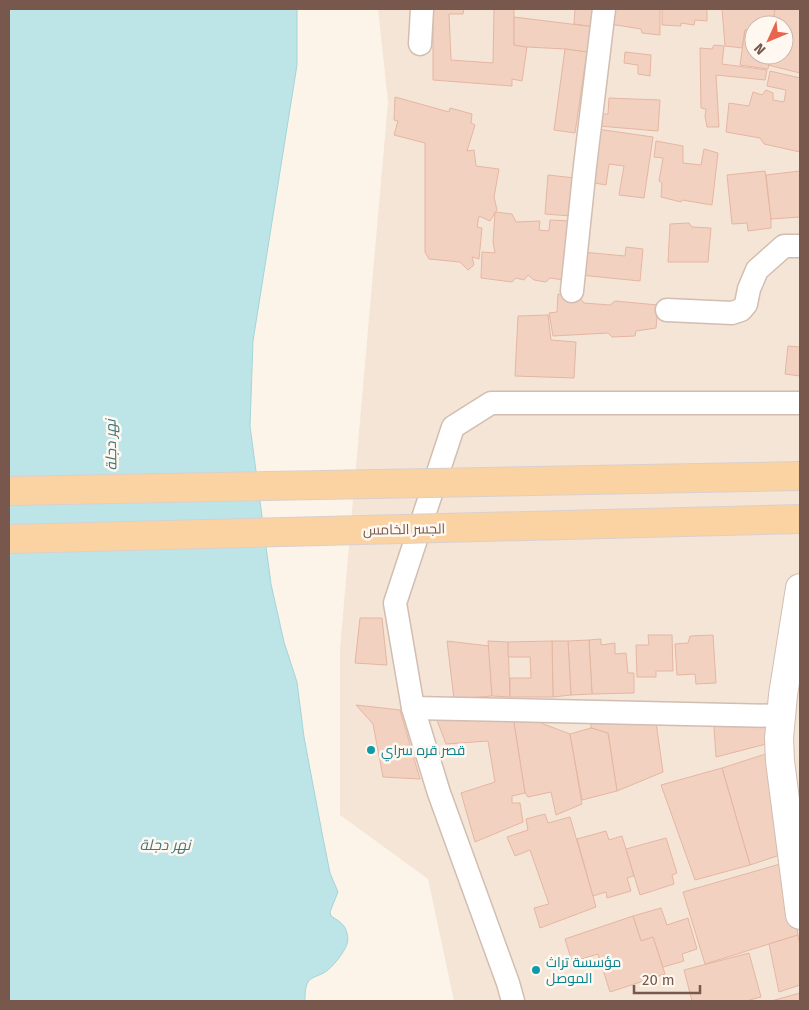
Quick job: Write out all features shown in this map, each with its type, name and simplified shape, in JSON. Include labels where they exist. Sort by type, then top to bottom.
[{"type":"main road","points":[[9,491],[800,476]]},
{"type":"main road","name":"الجسر الخامس","points":[[9,539],[800,519]]},
{"type":"street","points":[[420,44],[422,9]]},
{"type":"street","points":[[572,291],[604,9]]},
{"type":"street","points":[[667,310],[732,313],[741,310],[746,304],[749,289],[757,270],[784,246],[800,246]]},
{"type":"street","points":[[513,1001],[439,794],[412,708],[395,603],[453,428],[491,403],[800,404]]},
{"type":"street","points":[[800,588],[782,695],[779,738],[780,761],[800,915]]},
{"type":"street","points":[[412,708],[780,716]]},
{"type":"shaded area","points":[[378,9],[800,9],[800,1001],[454,1001],[428,879],[340,815],[340,648],[388,102]]},
{"type":"water","name":"نهر دجلة","points":[[9,9],[297,9],[297,65],[253,341],[250,426],[271,584],[284,642],[297,682],[304,737],[323,838],[330,873],[338,892],[330,912],[331,916],[340,922],[347,931],[348,937],[346,948],[335,963],[328,970],[308,982],[305,1001],[9,1001]]},
{"type":"building","points":[[433,9],[464,9],[463,14],[449,14],[451,60],[493,63],[494,9],[514,9],[514,45],[527,47],[522,81],[512,79],[512,86],[433,80]]},
{"type":"building","points":[[575,9],[596,9],[595,27],[574,24]]},
{"type":"building","points":[[610,9],[660,9],[660,35],[642,33],[641,29],[610,24]]},
{"type":"building","points":[[662,9],[707,9],[707,21],[695,20],[694,25],[681,23],[681,26],[662,25]]},
{"type":"building","points":[[722,9],[775,9],[774,15],[744,15],[742,48],[725,46]]},
{"type":"building","points":[[775,9],[800,9],[800,73],[768,65],[794,65],[794,15],[774,15]]},
{"type":"building","points":[[514,17],[595,27],[591,49],[587,52],[514,45]]},
{"type":"building","points":[[744,37],[744,65],[769,65],[768,69],[740,65]]},
{"type":"building","points":[[714,45],[724,46],[722,64],[767,70],[765,80],[716,75],[719,127],[707,127],[706,109],[701,108],[700,48],[712,49]]},
{"type":"building","points":[[565,49],[587,52],[575,133],[554,130]]},
{"type":"building","points":[[625,52],[651,55],[650,76],[638,74],[638,65],[624,63]]},
{"type":"building","points":[[770,71],[800,78],[800,152],[764,144],[760,138],[726,132],[729,103],[749,106],[753,92],[762,95],[766,90],[773,93],[773,100],[784,102],[786,90],[767,86]]},
{"type":"building","points":[[395,97],[449,112],[450,108],[472,114],[471,123],[475,125],[467,151],[474,150],[476,166],[499,169],[494,197],[497,210],[490,221],[479,216],[477,227],[482,228],[479,259],[472,257],[474,265],[468,270],[460,262],[429,259],[425,252],[425,143],[394,135],[398,121],[394,120]]},
{"type":"building","points":[[609,98],[660,100],[658,131],[599,126],[599,114],[608,114]]},
{"type":"building","points":[[597,129],[653,137],[644,198],[619,195],[624,166],[609,164],[606,185],[589,182]]},
{"type":"building","points":[[656,141],[683,146],[683,163],[701,165],[704,149],[718,153],[712,205],[682,200],[681,202],[661,197],[662,183],[659,181],[663,158],[654,157]]},
{"type":"building","points":[[765,171],[771,228],[748,231],[747,223],[732,224],[727,175]]},
{"type":"building","points":[[800,171],[800,217],[771,219],[766,175]]},
{"type":"building","points":[[548,175],[575,178],[571,216],[545,214]]},
{"type":"building","points":[[495,212],[512,214],[516,222],[540,221],[539,230],[549,231],[550,220],[572,221],[564,280],[550,278],[546,282],[534,280],[528,275],[524,280],[516,278],[512,282],[481,278],[482,252],[495,253],[493,242]]},
{"type":"building","points":[[689,223],[692,227],[711,228],[708,262],[668,262],[670,224]]},
{"type":"building","points":[[626,247],[643,249],[640,281],[580,275],[582,252],[625,256]]},
{"type":"building","points":[[558,294],[579,297],[584,303],[610,305],[615,301],[658,305],[656,328],[636,331],[635,336],[612,337],[608,333],[553,336],[549,313],[557,312]]},
{"type":"building","points":[[548,315],[551,340],[576,342],[574,378],[515,376],[518,316]]},
{"type":"building","points":[[788,346],[800,347],[800,376],[785,374]]},
{"type":"building","points":[[360,618],[382,618],[387,665],[355,663]]},
{"type":"building","points":[[648,635],[672,635],[673,671],[656,671],[656,677],[637,677],[636,645],[649,645]]},
{"type":"building","points":[[713,635],[716,683],[696,684],[695,674],[677,675],[675,644],[688,643],[690,636]]},
{"type":"building","points":[[601,639],[601,645],[615,643],[615,654],[626,653],[628,673],[634,673],[634,693],[592,694],[589,640]]},
{"type":"building","points":[[589,640],[592,694],[571,695],[568,641]]},
{"type":"building","points":[[447,641],[489,646],[492,696],[454,699]]},
{"type":"building","points":[[488,641],[508,642],[510,697],[492,696]]},
{"type":"building","points":[[552,641],[568,641],[571,695],[553,697]]},
{"type":"building","points":[[552,641],[553,697],[510,697],[510,678],[531,678],[530,657],[508,657],[508,642]]},
{"type":"building","points":[[356,705],[400,710],[420,779],[383,777],[373,724]]},
{"type":"building","points":[[773,706],[774,742],[716,757],[713,713]]},
{"type":"building","points":[[654,708],[663,772],[617,791],[608,733],[591,728],[590,710]]},
{"type":"building","points":[[537,713],[541,723],[570,734],[582,804],[556,815],[551,792],[528,797],[525,793],[513,717]]},
{"type":"building","points":[[435,715],[513,717],[525,793],[512,796],[512,803],[520,803],[523,822],[475,842],[461,793],[495,782],[488,741],[446,744]]},
{"type":"building","points":[[591,728],[608,733],[617,791],[582,800],[570,734]]},
{"type":"building","points":[[772,752],[789,852],[750,865],[722,768]]},
{"type":"building","points":[[722,768],[750,865],[695,880],[661,785]]},
{"type":"building","points":[[545,814],[548,823],[570,817],[596,907],[540,928],[534,908],[549,904],[530,850],[515,856],[507,837],[528,830],[526,819]]},
{"type":"building","points":[[606,831],[609,840],[622,836],[634,876],[627,878],[631,891],[607,898],[606,892],[593,896],[577,839]]},
{"type":"building","points":[[666,838],[677,873],[672,875],[674,884],[640,895],[626,849]]},
{"type":"building","points":[[787,862],[798,935],[705,964],[683,892]]},
{"type":"building","points":[[661,908],[667,925],[688,918],[697,949],[682,954],[684,961],[663,967],[653,937],[641,941],[633,916]]},
{"type":"building","points":[[633,916],[641,941],[653,937],[665,974],[610,992],[598,954],[572,962],[565,939]]},
{"type":"building","points":[[798,935],[800,947],[800,985],[779,992],[769,944]]},
{"type":"building","points":[[749,953],[761,997],[746,1001],[692,1001],[684,970]]},
{"type":"building","points":[[800,993],[800,1001],[771,1001]]},
{"type":"place","name":"قصر قره سراي","points":[[371,750]]},
{"type":"place","name":"مؤسسة تراث الموصل","points":[[536,970]]}]
